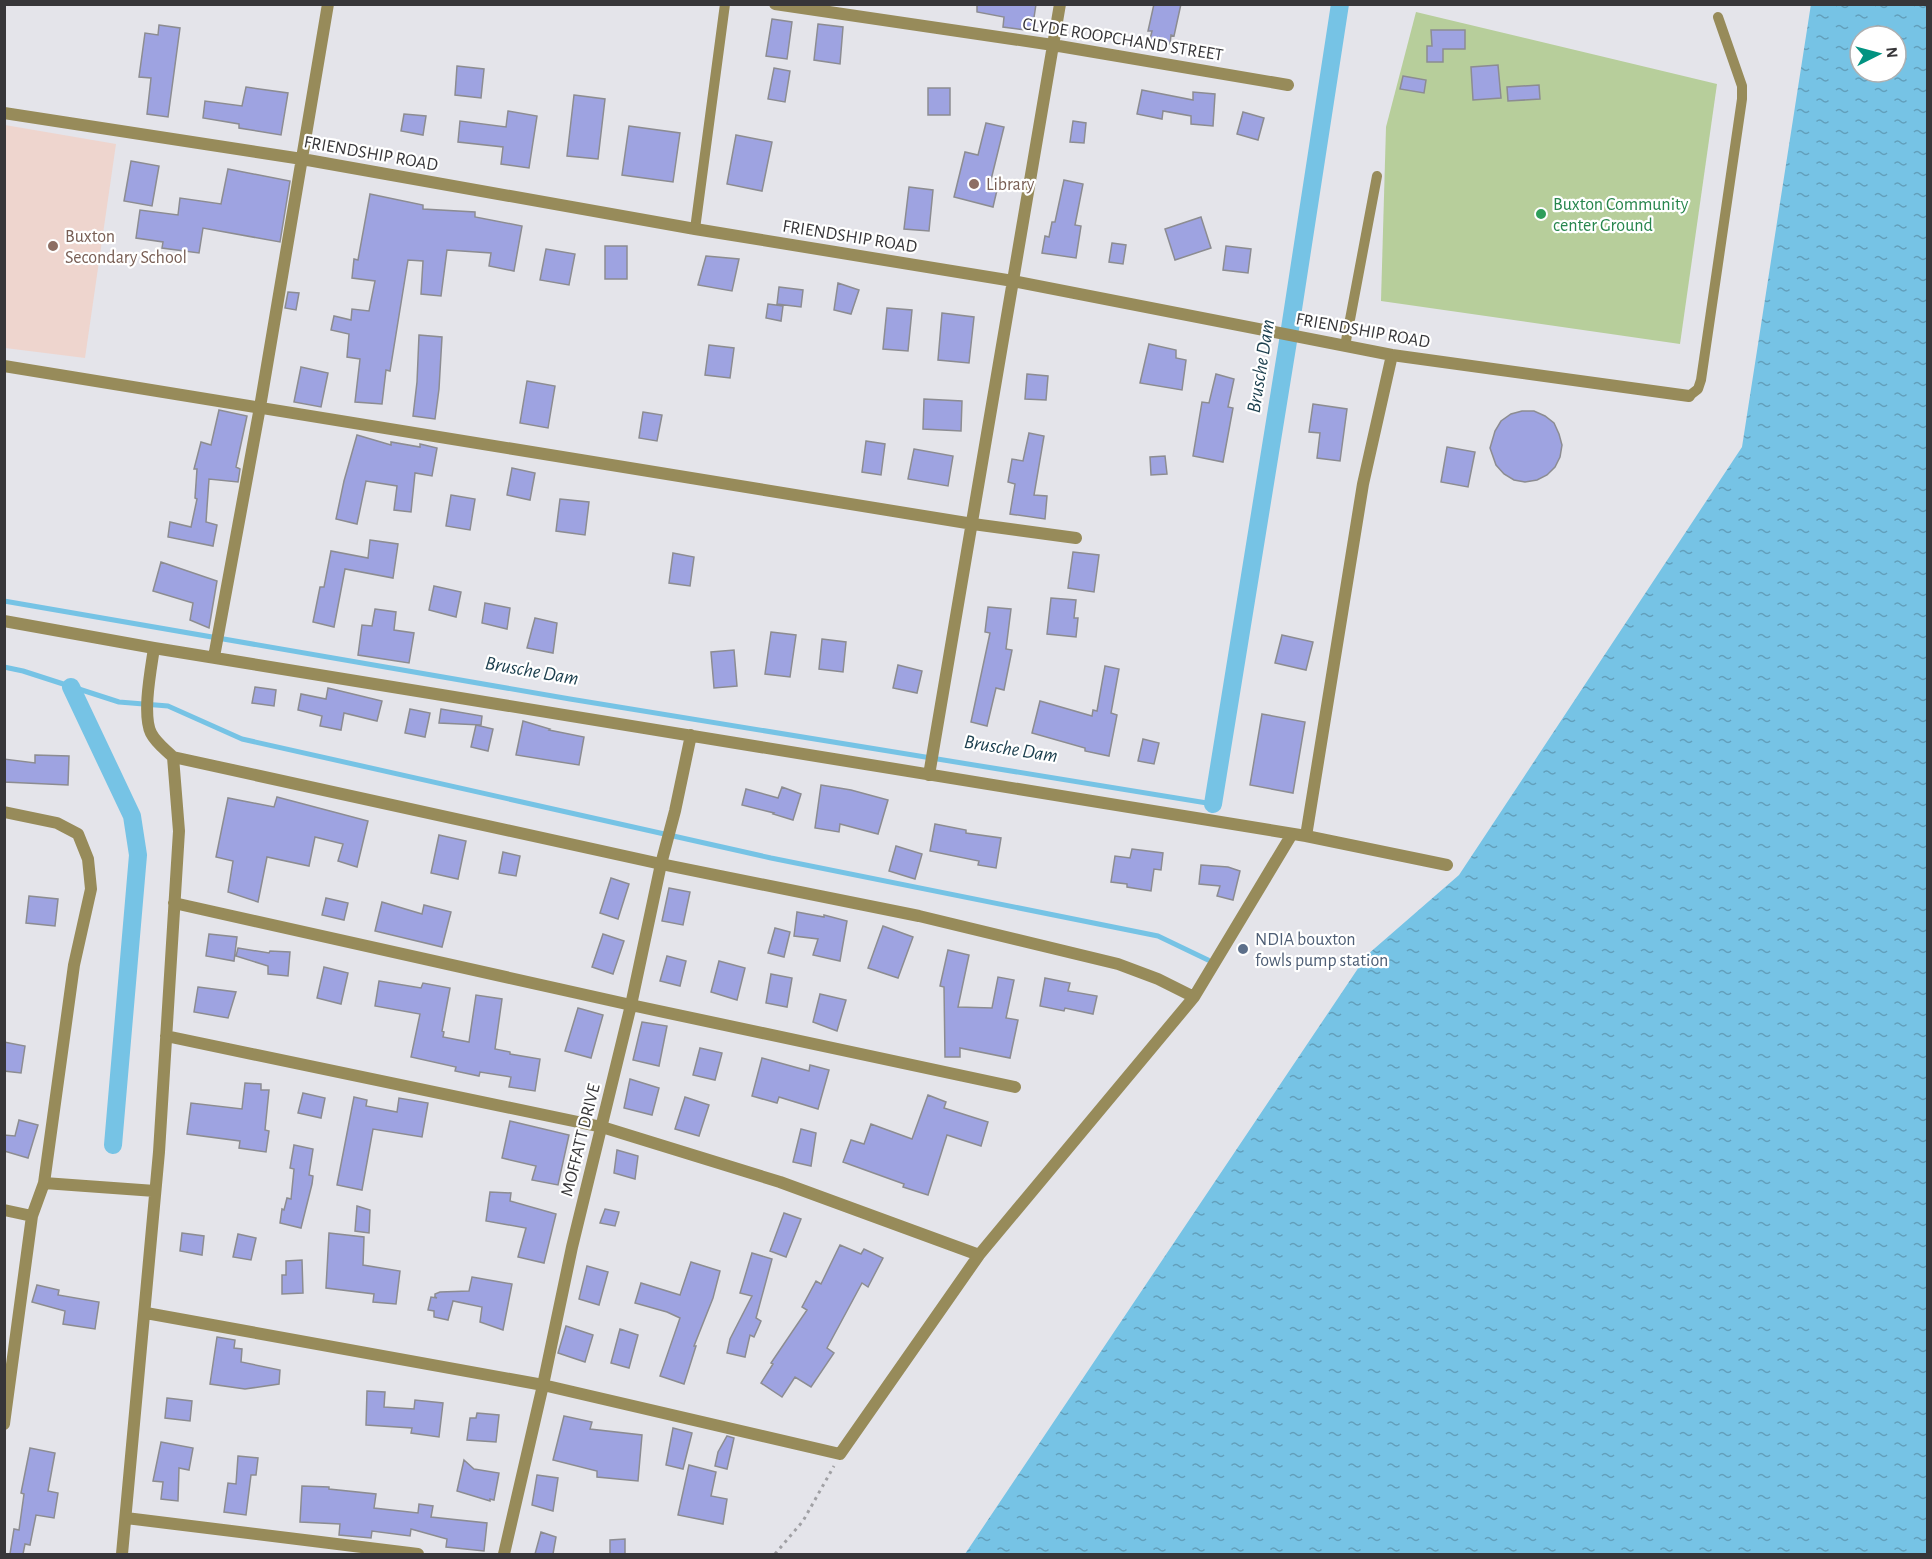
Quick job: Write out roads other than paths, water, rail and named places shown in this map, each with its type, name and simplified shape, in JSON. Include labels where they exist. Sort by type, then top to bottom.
[{"type":"street","points":[[214,657],[260,407],[327,4]]},
{"type":"street","name":"CLYDE ROOPCHAND STREET","points":[[775,4],[1053,45],[1288,84]]},
{"type":"street","points":[[930,770],[1060,4]]},
{"type":"street","name":"FRIENDSHIP ROAD","points":[[4,113],[302,159],[1013,281],[1392,355],[1689,396]]},
{"type":"street","points":[[1306,836],[1363,484],[1392,355]]},
{"type":"street","points":[[4,366],[973,524],[1076,538]]},
{"type":"street","points":[[4,621],[154,648],[691,735],[930,770],[1306,836],[1447,865]]},
{"type":"street","points":[[154,648],[147,718],[158,744],[173,757],[663,858],[919,916],[1118,964],[1158,979],[1194,997]]},
{"type":"street","name":"MOFFATT DRIVE","points":[[504,1554],[572,1247],[631,1005],[691,735]]},
{"type":"street","points":[[122,1554],[146,1313],[166,1036],[179,831],[173,757]]},
{"type":"street","points":[[4,812],[57,823],[78,834],[88,859],[91,889],[74,965],[44,1183],[32,1216],[4,1424]]},
{"type":"street","points":[[146,1313],[543,1385],[840,1454],[979,1255],[1194,997],[1292,834]]},
{"type":"street","points":[[174,903],[631,1005],[1015,1087]]},
{"type":"street","points":[[166,1036],[602,1127],[780,1182],[979,1255]]},
{"type":"street","points":[[44,1183],[155,1191]]},
{"type":"street","points":[[4,1210],[32,1216]]},
{"type":"street","points":[[126,1518],[418,1554]]},
{"type":"lane","points":[[694,228],[725,4]]},
{"type":"lane","points":[[1689,396],[1698,389],[1701,380],[1742,99],[1742,86],[1718,17]]},
{"type":"lane","points":[[1345,346],[1377,176]]},
{"type":"water","points":[[1811,4],[1927,5],[1927,1554],[965,1554],[1367,955],[1459,875],[1742,447]]},
{"type":"waterway","name":"Brusche Dam","points":[[1213,804],[1340,4]]},
{"type":"waterway","name":"Brusche Dam","points":[[4,601],[570,699],[1213,804]]},
{"type":"waterway","points":[[4,667],[119,702],[168,706],[242,739],[771,858],[1158,936],[1208,960]]},
{"type":"waterway","points":[[71,687],[132,816],[138,855],[113,1145]]},
{"type":"place","name":"Library","points":[[974,184]]},
{"type":"place","name":"Buxton Community center Ground","points":[[1541,214]]},
{"type":"place","name":"Buxton Secondary School","points":[[53,246]]},
{"type":"place","name":"NDIA bouxton fowls pump station","points":[[1243,949]]}]
